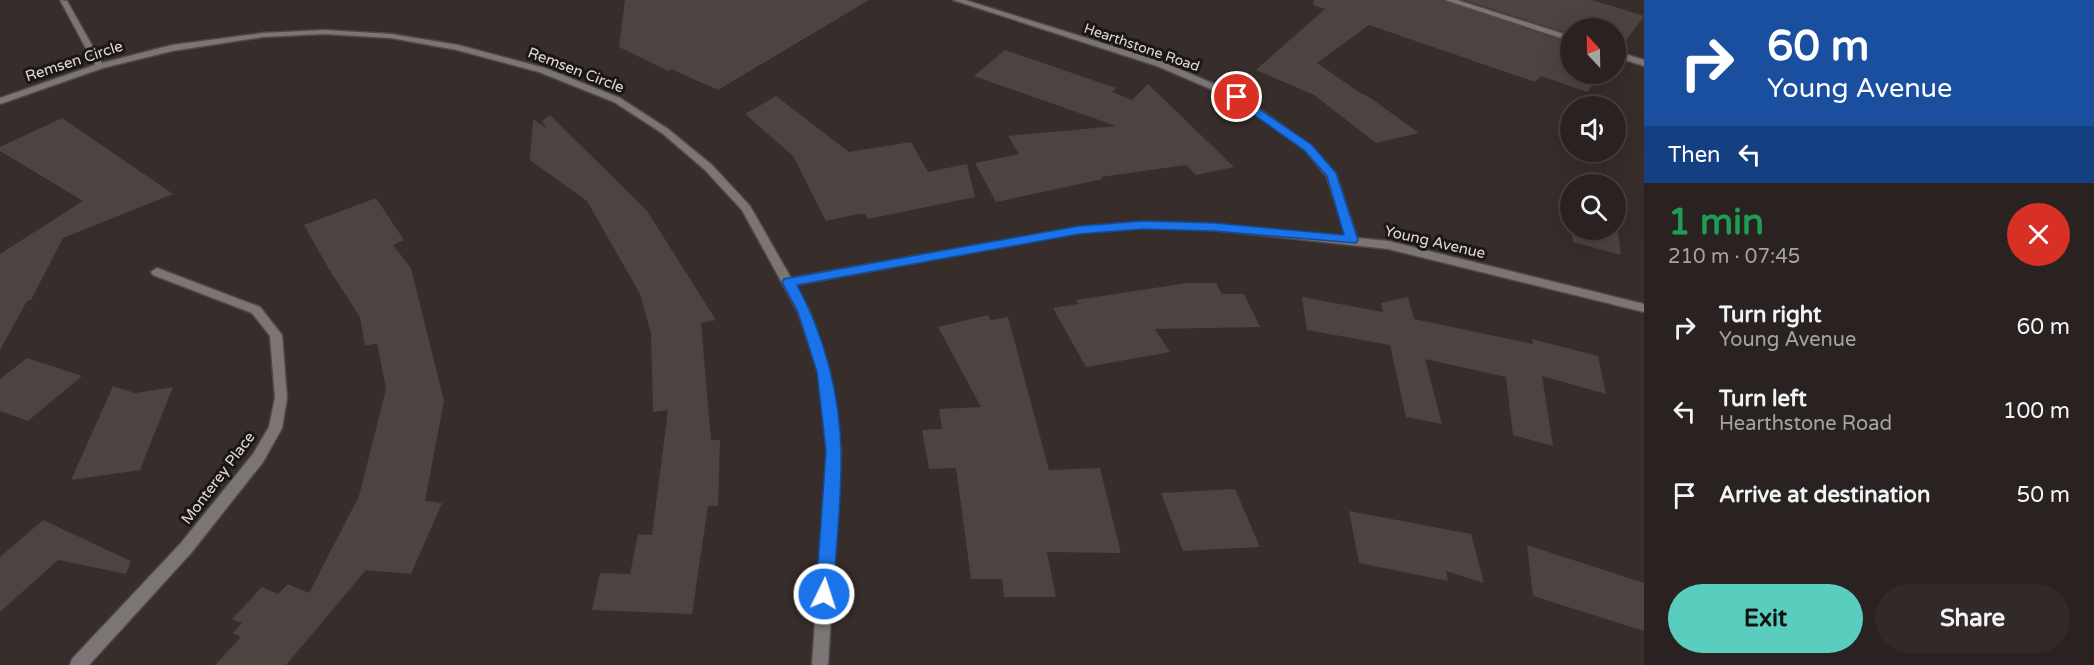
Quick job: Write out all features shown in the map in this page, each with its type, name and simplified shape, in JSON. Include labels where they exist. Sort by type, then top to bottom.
[{"type":"street","name":"Hearthstone Road","points":[[957,0],[1160,64],[1237,97],[1308,148],[1332,176],[1352,240]]},
{"type":"street","points":[[1449,0],[1560,36]]},
{"type":"street","points":[[63,1],[100,66]]},
{"type":"street","name":"Remsen Circle","points":[[0,101],[100,66],[172,48],[263,35],[324,32],[391,36],[458,48],[542,69],[617,100],[665,131],[708,166],[746,208],[804,312],[824,372],[834,451],[820,665]]},
{"type":"street","points":[[1626,57],[1644,63]]},
{"type":"street","name":"Young Avenue","points":[[789,282],[1079,230],[1143,225],[1214,227],[1388,245],[1644,308]]},
{"type":"street","name":"Monterey Place","points":[[78,665],[186,548],[258,458],[275,428],[281,398],[276,335],[256,310],[157,272]]},
{"type":"building","points":[[625,0],[869,0],[718,90],[671,69],[668,71],[619,47]]},
{"type":"building","points":[[1314,0],[1443,0],[1560,40],[1560,83],[1541,76],[1535,82],[1369,25],[1317,63],[1419,133],[1376,143],[1314,95],[1256,70],[1325,9],[1313,5]]},
{"type":"building","points":[[1464,0],[1592,0],[1644,16],[1626,40],[1626,18],[1560,18],[1560,31]]},
{"type":"building","points":[[1005,50],[1116,88],[1112,92],[1132,100],[1148,84],[1234,167],[1196,175],[1186,165],[1101,177],[1103,179],[996,202],[975,163],[1019,154],[1008,136],[1116,126],[974,76]]},
{"type":"building","points":[[1564,84],[1594,84],[1587,92]]},
{"type":"building","points":[[776,96],[849,152],[911,142],[928,172],[967,164],[975,197],[868,219],[865,214],[858,214],[826,221],[793,156],[745,114]]},
{"type":"building","points":[[550,115],[647,211],[716,320],[701,323],[711,440],[720,440],[718,506],[708,506],[692,614],[592,610],[600,573],[630,574],[638,534],[652,535],[668,410],[653,412],[651,333],[640,294],[587,201],[530,160],[533,119],[546,128],[542,121]]},
{"type":"building","points":[[62,118],[173,194],[63,238],[31,300],[27,301],[0,350],[0,254],[83,201],[0,151],[0,147]]},
{"type":"building","points":[[376,198],[404,240],[393,245],[411,268],[444,401],[425,501],[442,503],[411,574],[366,570],[286,665],[215,665],[241,637],[233,633],[242,623],[232,619],[262,587],[278,594],[288,584],[309,593],[359,496],[386,389],[377,343],[365,346],[360,317],[304,225]]},
{"type":"building","points":[[1573,240],[1619,240],[1621,255],[1573,242]]},
{"type":"building","points":[[1187,283],[1216,283],[1222,294],[1244,294],[1260,327],[1155,329],[1170,352],[1086,367],[1053,308],[1078,304],[1076,300]]},
{"type":"building","points":[[1302,297],[1383,312],[1381,303],[1408,297],[1414,319],[1533,344],[1532,339],[1598,356],[1606,394],[1542,376],[1553,446],[1513,435],[1506,377],[1425,359],[1442,424],[1406,417],[1390,345],[1307,330]]},
{"type":"building","points":[[988,315],[991,320],[1008,317],[1049,470],[1100,468],[1121,553],[1047,552],[1056,597],[1004,597],[1002,579],[971,579],[956,468],[929,469],[922,430],[942,429],[939,409],[981,407],[938,327]]},
{"type":"building","points":[[27,358],[82,376],[28,421],[0,411],[0,379]]},
{"type":"building","points":[[113,386],[135,393],[173,387],[140,470],[71,480]]},
{"type":"building","points":[[1235,489],[1260,547],[1183,551],[1161,493]]},
{"type":"building","points":[[1349,511],[1471,534],[1484,583],[1446,571],[1448,581],[1359,563]]},
{"type":"building","points":[[43,520],[131,561],[126,574],[58,560],[0,612],[0,557]]},
{"type":"building","points":[[1527,545],[1644,583],[1644,631],[1533,596]]},
{"type":"route","points":[[824,594],[834,451],[824,372],[804,312],[789,282],[1079,230],[1143,225],[1214,227],[1352,240],[1332,176],[1308,148],[1237,97]]}]
